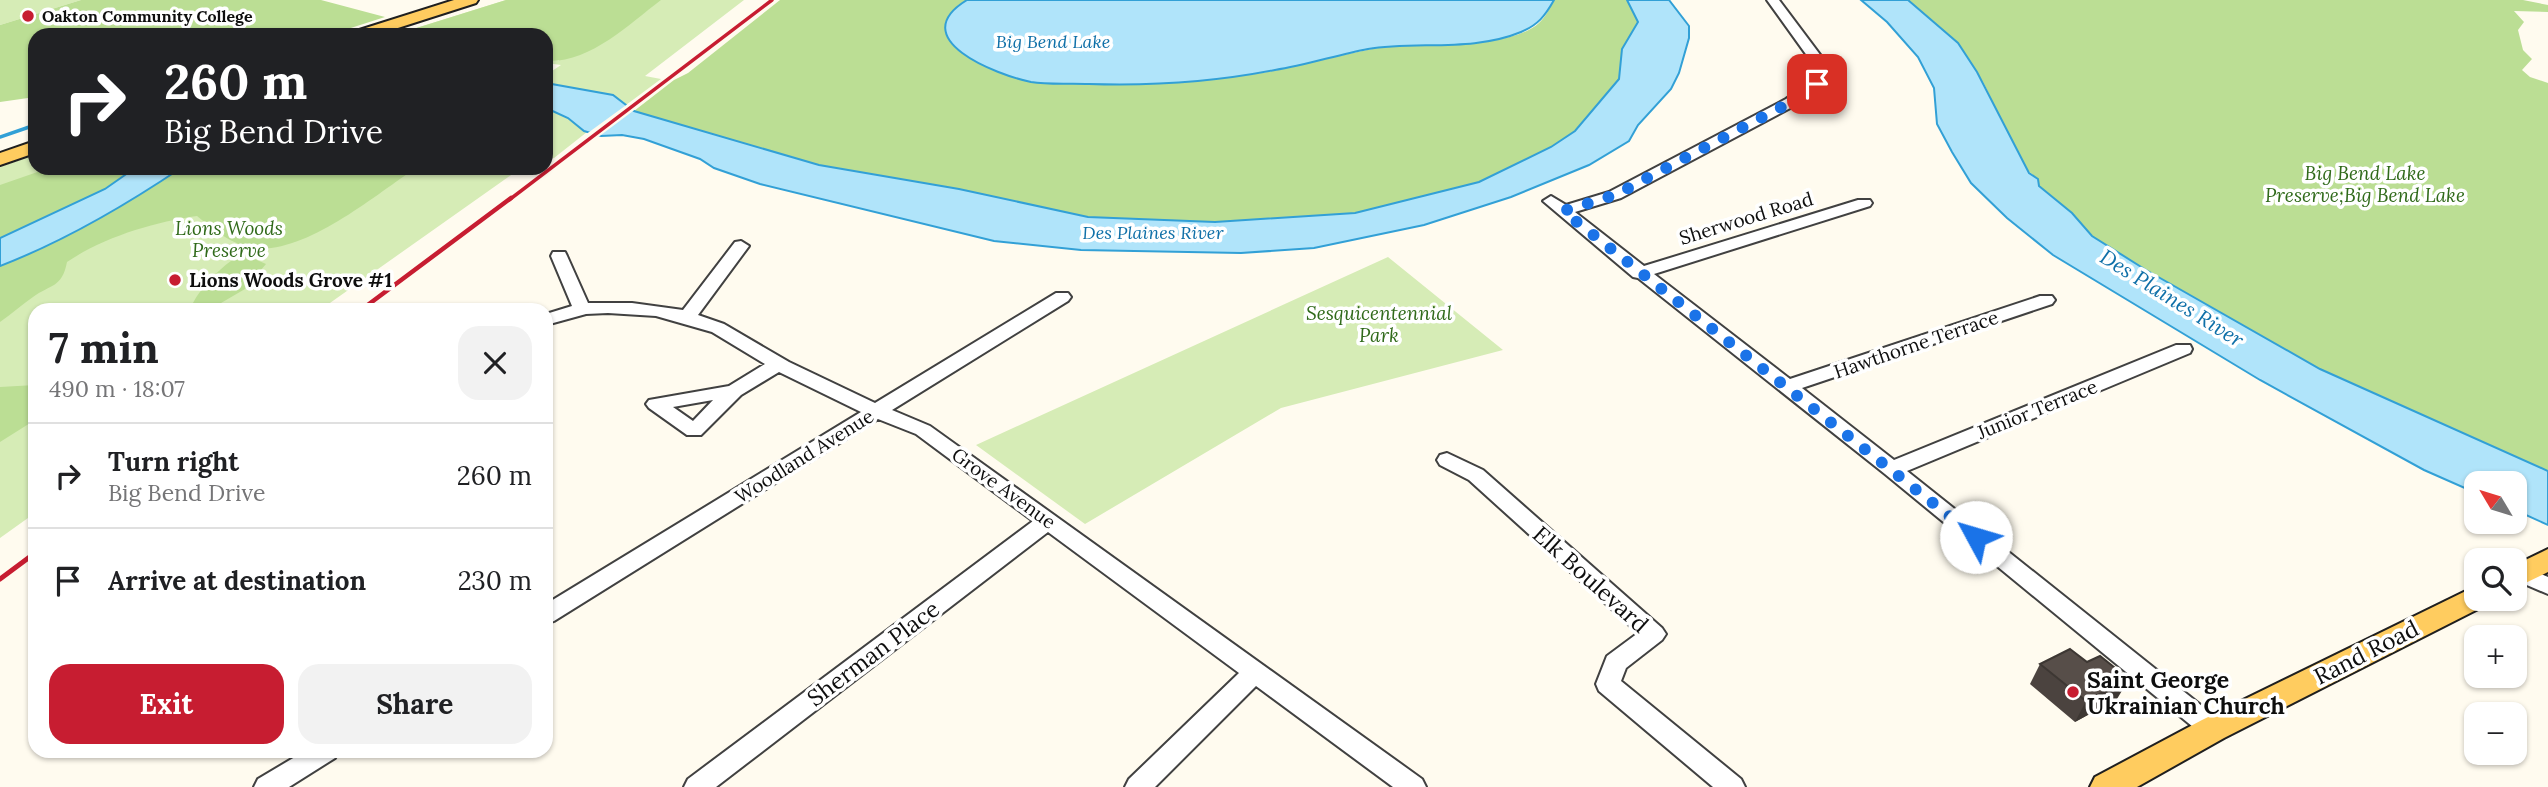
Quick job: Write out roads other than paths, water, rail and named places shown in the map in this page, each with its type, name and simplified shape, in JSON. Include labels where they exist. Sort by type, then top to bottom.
[{"type":"main road","points":[[381,28],[470,0]]},
{"type":"main road","points":[[0,149],[28,140]]},
{"type":"main road","points":[[0,159],[28,149]]},
{"type":"main road","points":[[2527,571],[2548,559]]},
{"type":"main road","name":"Rand Road","points":[[2107,787],[2213,729],[2464,603]]},
{"type":"street","points":[[1773,0],[1821,64],[1817,84],[1791,102],[1615,195],[1557,206],[1892,469],[2213,729]]},
{"type":"street","name":"Sherwood Road","points":[[1639,273],[1864,203]]},
{"type":"street","points":[[688,316],[741,246]]},
{"type":"street","points":[[559,256],[582,310]]},
{"type":"street","name":"Woodland Avenue","points":[[553,611],[1062,297]]},
{"type":"street","name":"Hawthorne Terrace","points":[[1787,387],[2046,300]]},
{"type":"street","name":"Grove Avenue","points":[[553,318],[582,310],[647,309],[688,316],[718,328],[778,364],[876,412],[923,430],[1413,787]]},
{"type":"street","name":"Junior Terrace","points":[[1892,469],[2183,349]]},
{"type":"street","points":[[734,391],[778,364]]},
{"type":"street","name":"Elk Boulevard","points":[[1447,460],[1476,475],[1654,634],[1616,663],[1608,684],[1732,787]]},
{"type":"street","name":"Sherman Place","points":[[697,787],[1049,520]]},
{"type":"street","points":[[2527,579],[2548,586]]},
{"type":"street","points":[[1138,787],[1256,671]]},
{"type":"street","points":[[267,787],[315,758]]},
{"type":"water","name":"Big Bend Lake","points":[[967,0],[1554,0],[1532,26],[1503,38],[1484,42],[1368,49],[1287,68],[1206,80],[1159,84],[1052,84],[1031,82],[998,72],[962,53],[950,41],[945,28],[950,14]]},
{"type":"water","name":"Des Plaines River","points":[[1627,0],[1669,0],[1689,26],[1689,38],[1679,73],[1671,89],[1638,125],[1629,141],[1589,165],[1511,197],[1424,225],[1314,248],[1241,253],[1081,250],[994,241],[760,184],[644,139],[622,135],[601,136],[584,131],[568,118],[553,111],[553,84],[613,95],[634,111],[819,165],[959,189],[1088,217],[1215,222],[1355,213],[1479,182],[1551,147],[1575,131],[1619,79],[1622,49],[1638,22]]},
{"type":"water","name":"Des Plaines River","points":[[1861,0],[1908,0],[1958,43],[1977,72],[2029,173],[2038,179],[2039,186],[2072,213],[2092,236],[2146,270],[2320,369],[2548,471],[2548,525],[2527,515],[2527,471],[2464,471],[2464,488],[2424,470],[2260,380],[2053,255],[2007,218],[1971,183],[1937,124],[1934,88],[1918,57],[1887,22]]},
{"type":"water","points":[[125,175],[170,175],[93,222],[48,246],[0,266],[0,238],[105,189]]},
{"type":"waterway","points":[[0,137],[28,127]]},
{"type":"railway","points":[[553,167],[772,0]]},
{"type":"railway","points":[[509,200],[542,175]]},
{"type":"railway","points":[[370,303],[511,198]]},
{"type":"railway","points":[[0,579],[28,558]]},
{"type":"place","name":"Oakton Community College","points":[[28,16]]},
{"type":"place","name":"Lions Woods Grove #1","points":[[175,280]]},
{"type":"place","name":"Saint George Ukrainian Church","points":[[2073,692]]},
{"type":"park label","name":"Big Bend Lake Preserve;Big Bend Lake","points":[[2365,184]]},
{"type":"park label","name":"Lions Woods Preserve","points":[[229,239]]},
{"type":"park label","name":"Sesquicentennial Park","points":[[1379,324]]}]
